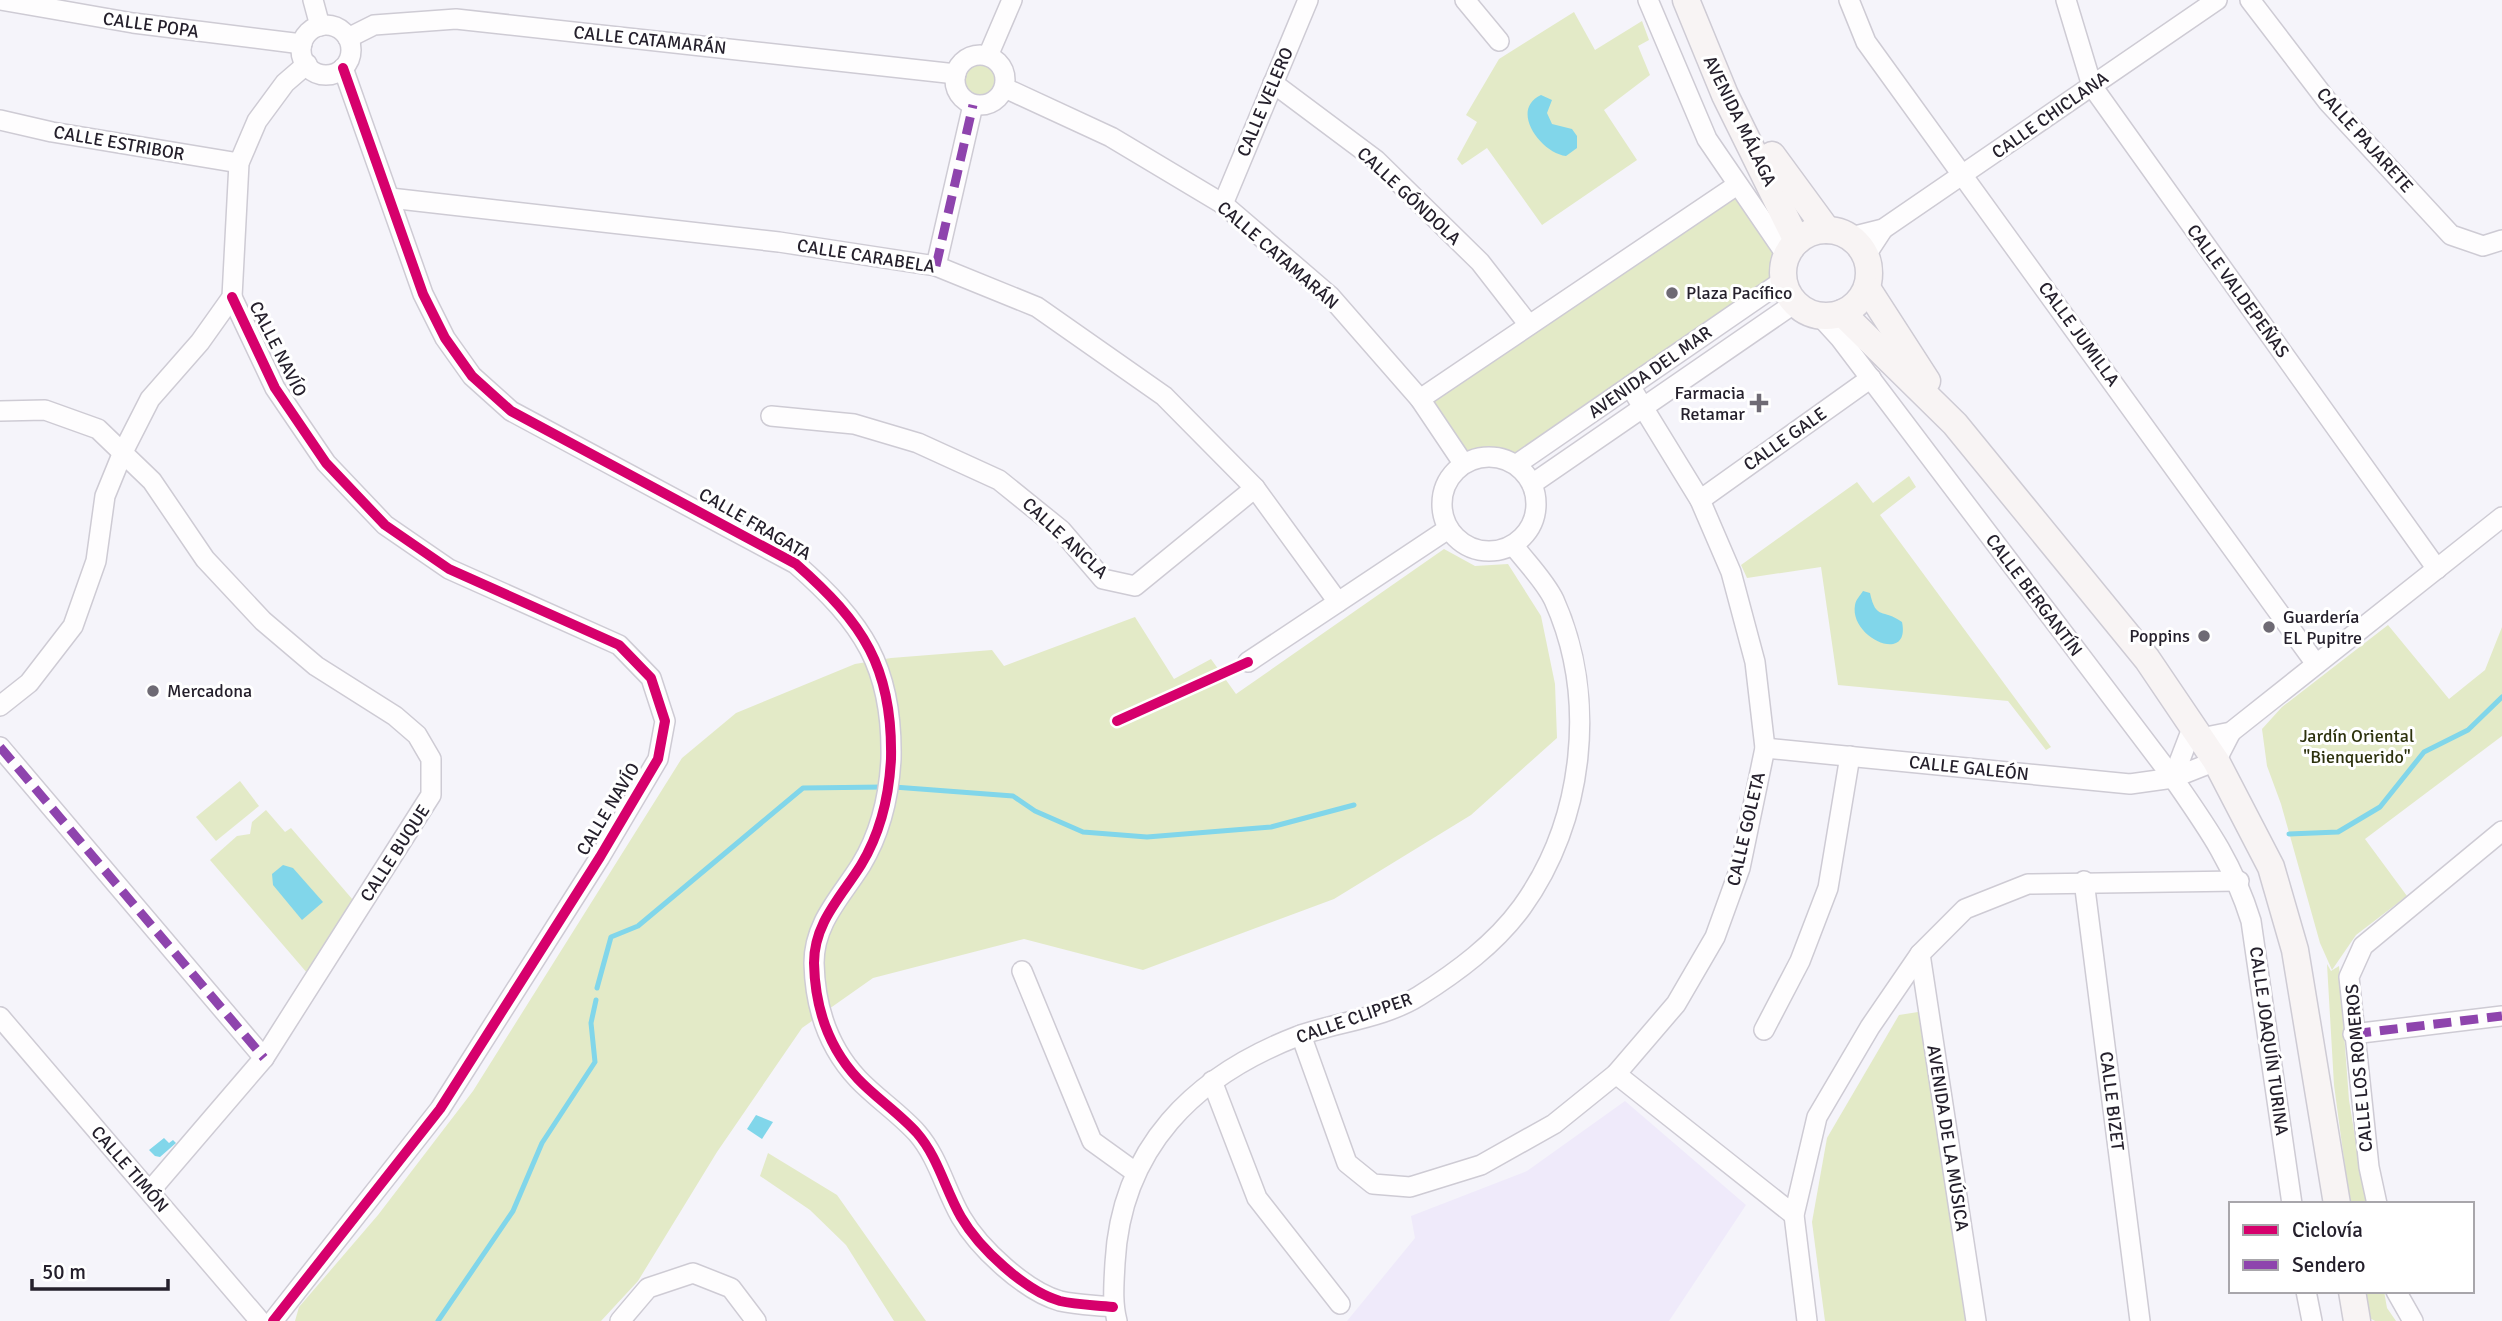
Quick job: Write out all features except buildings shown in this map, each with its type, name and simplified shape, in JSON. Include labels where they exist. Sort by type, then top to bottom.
[{"type":"street","name":"CALLE POPA","points":[[1,0],[133,23],[302,44]]},
{"type":"street","points":[[313,0],[320,26]]},
{"type":"street","points":[[988,56],[1012,0]]},
{"type":"street","name":"CALLE VELERO","points":[[1223,204],[1308,0]]},
{"type":"street","points":[[1465,0],[1499,41]]},
{"type":"street","points":[[1647,0],[1697,118],[1791,270],[1831,314],[1955,424]]},
{"type":"street","name":"AVENIDA MÁLAGA","points":[[1686,0],[1791,270]]},
{"type":"street","name":"AVENIDA MÁLAGA","points":[[1697,0],[1712,39],[1756,129],[1784,174],[1848,241]]},
{"type":"street","name":"CALLE JUMILLA","points":[[1849,0],[1867,42],[2316,664]]},
{"type":"street","name":"CALLE VALDEPEÑAS","points":[[2066,0],[2092,86],[2437,569]]},
{"type":"street","name":"CALLE CHICLANA","points":[[1848,241],[1883,229],[2217,0]]},
{"type":"street","name":"CALLE PAJARETE","points":[[2250,0],[2328,102],[2451,234],[2483,246],[2502,240]]},
{"type":"street","name":"CALLE CATAMARÁN","points":[[348,38],[374,24],[456,19],[956,74]]},
{"type":"street","points":[[332,25],[348,38],[350,57],[343,68],[324,74],[307,64],[302,44],[310,31],[320,26],[332,25]]},
{"type":"street","points":[[980,54],[988,56],[1001,65],[1005,72],[1005,88],[995,101],[973,105],[961,96],[956,74],[964,60],[980,54]]},
{"type":"street","points":[[0,705],[29,683],[73,626],[96,561],[105,496],[123,452],[150,399],[200,342],[232,297],[239,163],[257,121],[285,83],[307,64]]},
{"type":"street","name":"CALLE FRAGATA","points":[[343,68],[423,294],[445,338],[472,376],[511,411],[796,564],[833,596],[861,634],[883,677],[892,722],[890,787],[878,832],[861,865],[825,916],[814,959],[816,1003],[835,1049],[857,1078],[917,1133],[937,1162],[961,1217],[989,1254],[1021,1279],[1059,1301],[1115,1314]]},
{"type":"street","name":"CALLE GÓNDOLA","points":[[1273,83],[1376,160],[1480,262],[1529,325]]},
{"type":"street","name":"CALLE CATAMARÁN","points":[[1005,88],[1111,137],[1223,204],[1330,296],[1420,400],[1463,463]]},
{"type":"street","points":[[936,266],[973,105]]},
{"type":"street","name":"CALLE ESTRIBOR","points":[[0,120],[52,132],[239,163]]},
{"type":"street","points":[[1420,400],[1737,185]]},
{"type":"street","name":"CALLE CARABELA","points":[[390,198],[779,242],[936,266],[1037,307],[1164,396],[1255,488],[1338,602]]},
{"type":"street","points":[[1791,270],[1816,231],[1848,241],[1870,277],[1861,299],[1831,314]]},
{"type":"street","name":"AVENIDA DEL MAR","points":[[1517,464],[1791,270]]},
{"type":"street","name":"AVENIDA DEL MAR","points":[[1532,484],[1643,408],[1791,270]]},
{"type":"street","points":[[1867,288],[1955,424],[2147,659],[2216,761],[2272,867],[2295,950],[2337,1202]]},
{"type":"street","name":"CALLE NAVÍO","points":[[232,297],[282,398],[326,463],[384,525],[449,569],[619,645],[651,678],[665,721],[658,759],[600,857],[440,1109],[274,1321]]},
{"type":"street","name":"CALLE BERGANTÍN","points":[[1831,314],[1871,378],[2173,778],[2211,832],[2239,881]]},
{"type":"street","name":"CALLE GALE","points":[[1700,500],[1871,378]]},
{"type":"street","name":"CALLE GOLETA","points":[[1301,1035],[1347,1163],[1373,1184],[1410,1188],[1481,1165],[1554,1124],[1616,1074],[1676,1004],[1715,937],[1740,868],[1765,748],[1755,662],[1731,572],[1700,500],[1630,386]]},
{"type":"street","name":"CALLE BUQUE","points":[[0,411],[44,410],[98,429],[152,481],[205,559],[263,621],[316,666],[395,716],[417,735],[431,759],[431,795],[264,1058],[150,1191]]},
{"type":"street","name":"CALLE ANCLA","points":[[771,416],[854,424],[918,443],[999,480],[1061,530],[1103,579],[1135,586],[1255,488]]},
{"type":"street","points":[[1482,456],[1502,458],[1517,464],[1532,484],[1537,501],[1534,520],[1523,537],[1513,545],[1495,551],[1479,551],[1457,540],[1448,529],[1441,509],[1444,486],[1463,463],[1482,456]]},
{"type":"street","points":[[2216,761],[2231,732],[2502,517]]},
{"type":"street","points":[[1248,662],[1448,529]]},
{"type":"street","name":"CALLE CLIPPER","points":[[1115,1314],[1117,1233],[1135,1172],[1167,1123],[1212,1081],[1242,1060],[1301,1035],[1415,998],[1472,961],[1522,907],[1560,839],[1579,762],[1578,680],[1554,599],[1513,545]]},
{"type":"street","points":[[2197,732],[2231,732]]},
{"type":"street","points":[[2173,778],[2197,732]]},
{"type":"street","points":[[0,747],[264,1058]]},
{"type":"street","name":"CALLE GALEÓN","points":[[1765,748],[2130,784],[2173,778],[2216,761]]},
{"type":"street","points":[[1764,1030],[1800,961],[1828,888],[1850,756]]},
{"type":"street","name":"CALLE LOS ROMEROS","points":[[2377,1202],[2368,1167],[2349,977],[2363,946],[2502,831]]},
{"type":"street","points":[[1803,1318],[1794,1215],[1817,1116],[1870,1027],[1920,954],[1965,909],[2028,884],[2084,881],[2239,881]]},
{"type":"street","name":"CALLE BIZET","points":[[2084,881],[2140,1321]]},
{"type":"street","name":"CALLE JOAQUÍN TURINA","points":[[2239,881],[2251,921],[2292,1202]]},
{"type":"street","name":"AVENIDA DE LA MÚSICA","points":[[1920,954],[1976,1321]]},
{"type":"street","points":[[1022,971],[1092,1141],[1135,1172]]},
{"type":"street","points":[[2353,1034],[2502,1016]]},
{"type":"street","name":"CALLE TIMÓN","points":[[0,1017],[260,1321]]},
{"type":"street","points":[[1616,1074],[1794,1215]]},
{"type":"street","points":[[1212,1081],[1257,1198],[1340,1304]]},
{"type":"street","points":[[620,1321],[648,1288],[693,1273],[731,1288],[756,1321]]},
{"type":"street","points":[[2306,1293],[2312,1321]]},
{"type":"street","points":[[2352,1293],[2357,1321]]},
{"type":"street","points":[[2397,1293],[2413,1321]]},
{"type":"shaded area","points":[[1625,1101],[1746,1205],[1669,1321],[1347,1321],[1415,1238],[1411,1216],[1527,1171]]},
{"type":"green space","points":[[1574,12],[1595,50],[1642,21],[1649,40],[1638,46],[1650,75],[1604,110],[1637,160],[1542,225],[1487,148],[1462,165],[1457,159],[1477,122],[1466,115],[1499,59]]},
{"type":"green space","points":[[981,64],[993,68],[997,80],[993,92],[981,96],[969,92],[965,80],[969,68]]},
{"type":"green space","points":[[1736,191],[1781,258],[1779,278],[1516,457],[1491,451],[1465,457],[1429,401]]},
{"type":"green space","points":[[1909,476],[1916,487],[1880,515],[2051,747],[2046,750],[2008,701],[1838,685],[1821,567],[1747,578],[1741,565],[1857,482],[1873,503]]},
{"type":"green space","points":[[1444,549],[1475,566],[1508,564],[1541,616],[1555,684],[1557,738],[1471,815],[1334,899],[1143,970],[1024,939],[873,978],[802,1028],[717,1152],[638,1281],[601,1321],[295,1321],[299,1307],[378,1215],[473,1091],[682,758],[736,713],[855,664],[891,658],[992,650],[1004,666],[1135,617],[1174,679],[1211,659],[1236,694]]},
{"type":"green space","name":"Jardín Oriental \"Bienquerido\"","points":[[2388,625],[2449,699],[2485,670],[2502,627],[2502,736],[2365,839],[2407,896],[2356,935],[2332,970],[2320,943],[2281,804],[2267,766],[2262,729],[2282,707]]},
{"type":"green space","points":[[240,781],[259,806],[216,841],[196,817]]},
{"type":"green space","points":[[266,810],[285,832],[291,828],[353,900],[308,974],[210,860],[237,836],[250,834],[252,822]]},
{"type":"green space","points":[[2327,964],[2331,971],[2339,966],[2349,1100],[2366,1202],[2350,1202],[2334,1085]]},
{"type":"green space","points":[[1918,1012],[1969,1321],[1825,1321],[1812,1222],[1827,1138],[1899,1015]]},
{"type":"green space","points":[[768,1153],[837,1195],[926,1321],[894,1321],[846,1245],[810,1210],[760,1176]]},
{"type":"green space","points":[[2364,1293],[2384,1293],[2387,1308],[2396,1321],[2375,1321],[2368,1317]]},
{"type":"water","points":[[1541,95],[1552,100],[1547,113],[1552,124],[1572,129],[1577,136],[1577,148],[1566,156],[1547,147],[1532,130],[1528,110],[1532,102]]},
{"type":"water","points":[[1863,591],[1870,593],[1878,611],[1902,622],[1902,635],[1898,642],[1880,642],[1861,628],[1855,605]]},
{"type":"water","points":[[283,865],[293,868],[323,902],[302,920],[273,885],[272,874]]},
{"type":"water","points":[[756,1115],[773,1122],[762,1139],[747,1129]]},
{"type":"water","points":[[164,1138],[169,1143],[173,1140],[176,1143],[160,1157],[155,1156],[149,1150]]},
{"type":"waterway","points":[[2289,834],[2338,832],[2380,807],[2424,752],[2468,730],[2502,697]]},
{"type":"waterway","points":[[597,988],[611,937],[638,926],[803,788],[884,787]]},
{"type":"waterway","points":[[894,787],[1013,796],[1035,811],[1083,832],[1147,837],[1271,827],[1354,805]]},
{"type":"waterway","points":[[438,1321],[513,1211],[542,1143],[595,1062],[591,1023],[596,1000]]},
{"type":"marked path","points":[[936,266],[973,105]]},
{"type":"marked path","points":[[0,747],[264,1058]]},
{"type":"marked path","points":[[2353,1034],[2502,1016]]},
{"type":"cycle path","points":[[343,68],[423,294],[445,338],[472,376],[511,411],[796,564],[839,606],[856,627],[879,672],[886,698],[890,727],[890,773],[883,814],[874,840],[861,865],[830,911],[815,949],[817,995],[825,1025],[831,1040],[858,1079],[924,1142],[961,1217],[991,1255],[1018,1278],[1046,1296],[1066,1302],[1113,1307]]},
{"type":"cycle path","points":[[232,297],[275,388],[326,463],[385,525],[449,569],[619,645],[651,678],[665,721],[658,759],[600,857],[440,1109],[273,1321]]},
{"type":"cycle path","points":[[1117,721],[1248,662]]},
{"type":"place","name":"Plaza Pacífico","points":[[1672,293]]},
{"type":"place","name":"Farmacia Retamar","points":[[1759,403]]},
{"type":"place","name":"Guardería EL Pupitre","points":[[2269,627]]},
{"type":"place","name":"Poppins","points":[[2204,636]]},
{"type":"place","name":"Mercadona","points":[[153,691]]}]
